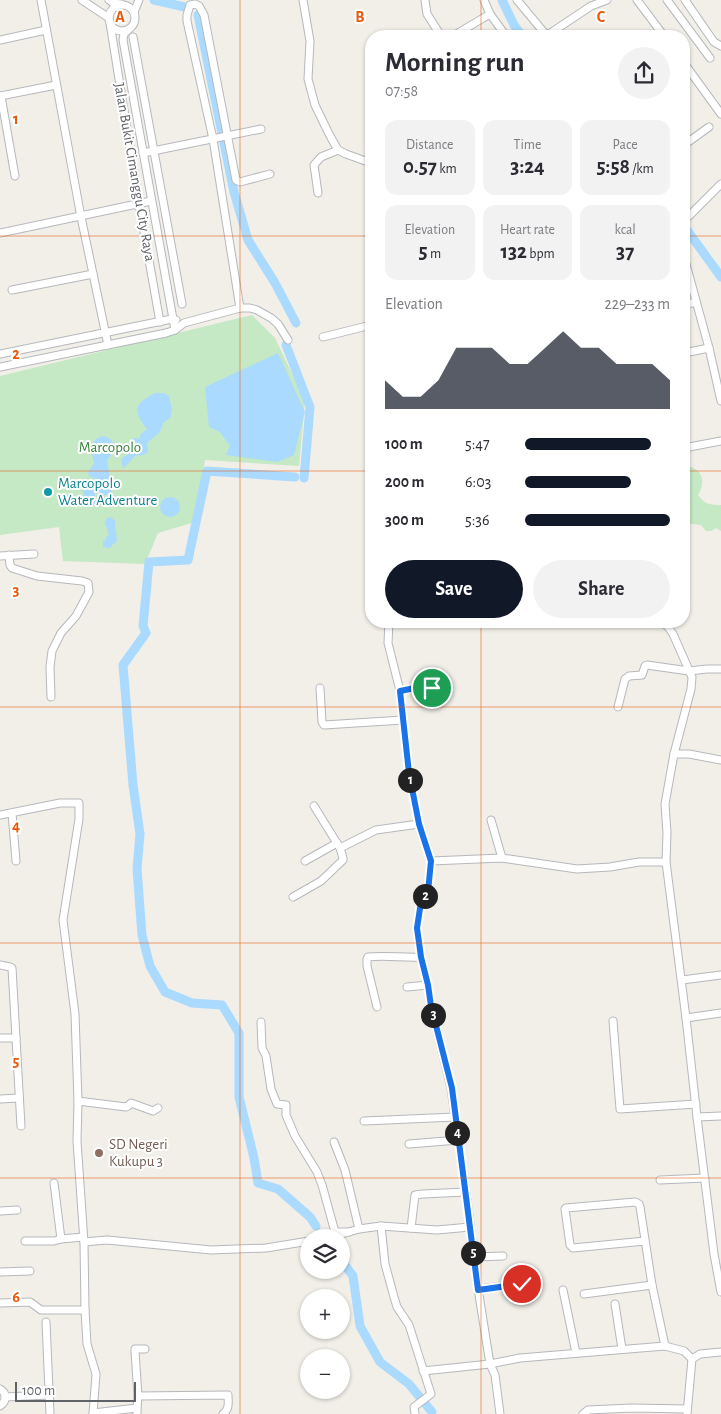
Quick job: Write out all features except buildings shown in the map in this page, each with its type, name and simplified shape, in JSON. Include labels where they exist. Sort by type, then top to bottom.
[{"type":"street","points":[[40,0],[92,274],[108,345]]},
{"type":"street","points":[[82,0],[109,20],[113,28],[122,31],[128,30],[133,26],[135,22],[134,12],[139,0]]},
{"type":"street","points":[[109,0],[122,2],[134,12]]},
{"type":"street","points":[[303,0],[310,41],[308,70],[315,105],[338,150],[365,160]]},
{"type":"street","points":[[425,0],[428,14],[437,30]]},
{"type":"street","points":[[484,0],[490,14],[502,30]]},
{"type":"street","points":[[517,0],[542,30]]},
{"type":"street","points":[[555,30],[592,3],[607,0]]},
{"type":"street","points":[[637,0],[660,30]]},
{"type":"street","points":[[667,0],[689,30]]},
{"type":"street","points":[[685,0],[714,42],[721,46]]},
{"type":"street","points":[[109,20],[112,8],[122,2]]},
{"type":"street","points":[[240,308],[214,138],[187,15],[190,5],[200,6],[204,15],[236,180],[240,182],[270,174]]},
{"type":"street","points":[[463,30],[490,14]]},
{"type":"street","name":"Jalan Bukit Cimanggu City Raya","points":[[109,20],[160,322]]},
{"type":"street","points":[[0,40],[46,30]]},
{"type":"street","name":"Jalan Bukit Cimanggu City Raya","points":[[128,30],[124,34],[123,40],[175,330]]},
{"type":"street","points":[[690,31],[710,58]]},
{"type":"street","points":[[133,38],[182,304]]},
{"type":"street","points":[[690,71],[721,114]]},
{"type":"street","points":[[15,176],[0,96],[56,85]]},
{"type":"street","points":[[690,141],[709,127]]},
{"type":"street","points":[[143,153],[261,129]]},
{"type":"street","points":[[318,193],[314,165],[321,157],[338,150]]},
{"type":"street","points":[[690,215],[721,184]]},
{"type":"street","points":[[0,233],[151,202]]},
{"type":"street","points":[[12,290],[92,274]]},
{"type":"street","points":[[690,280],[709,348],[721,401]]},
{"type":"street","points":[[690,304],[696,302]]},
{"type":"street","points":[[0,367],[175,330],[184,323],[240,308],[250,308],[264,313],[278,324],[288,340]]},
{"type":"street","points":[[0,354],[172,319],[184,323]]},
{"type":"street","points":[[323,337],[365,326]]},
{"type":"street","points":[[690,353],[709,348]]},
{"type":"street","points":[[690,447],[721,441]]},
{"type":"street","points":[[0,556],[34,554]]},
{"type":"street","points":[[9,555],[12,568],[37,576],[88,583],[89,592],[76,616],[61,633],[52,652],[50,667],[51,697]]},
{"type":"street","points":[[389,628],[388,643],[400,691],[409,773],[419,824],[431,861],[428,892],[421,902],[417,928],[421,957],[431,1006],[452,1088],[478,1290],[490,1364],[495,1375],[500,1414]]},
{"type":"street","points":[[669,628],[692,676],[691,689],[674,754],[665,804],[666,862],[705,1178],[718,1249],[721,1292]]},
{"type":"street","points":[[618,707],[625,680],[629,676],[643,674],[646,665],[650,664],[689,671],[707,668],[721,669]]},
{"type":"street","points":[[320,688],[322,722],[324,725],[403,720]]},
{"type":"street","points":[[400,691],[415,688],[432,688]]},
{"type":"street","points":[[674,754],[689,754],[721,760]]},
{"type":"street","points":[[0,815],[60,803],[79,803],[79,819],[64,920],[75,1014],[78,1101],[77,1141],[84,1239],[85,1310],[87,1344],[96,1374],[93,1414],[137,1411],[138,1396],[134,1351],[135,1349],[145,1349]]},
{"type":"street","points":[[293,897],[321,881],[343,858],[338,845],[314,806]]},
{"type":"street","points":[[12,813],[16,861]]},
{"type":"street","points":[[491,820],[502,858]]},
{"type":"street","points":[[305,861],[376,830],[419,824]]},
{"type":"street","points":[[431,861],[502,858],[577,869],[610,867],[640,862],[666,862]]},
{"type":"street","points":[[377,1007],[367,966],[368,957],[421,957]]},
{"type":"street","points":[[0,964],[12,968],[21,1126]]},
{"type":"street","points":[[682,980],[721,975]]},
{"type":"street","points":[[407,987],[428,985]]},
{"type":"street","points":[[686,1018],[721,1013]]},
{"type":"street","points":[[613,1021],[620,1109],[696,1104]]},
{"type":"street","points":[[261,1022],[262,1048],[266,1056],[271,1088],[277,1104],[286,1105],[286,1115],[295,1136],[318,1172],[334,1229]]},
{"type":"street","points":[[0,1038],[16,1038]]},
{"type":"street","points":[[0,1098],[19,1098]]},
{"type":"street","points":[[78,1101],[126,1107],[131,1103],[153,1111],[158,1108]]},
{"type":"street","points":[[697,1117],[721,1116]]},
{"type":"street","points":[[364,1121],[455,1117]]},
{"type":"street","points":[[409,1144],[458,1140]]},
{"type":"street","points":[[334,1142],[345,1170],[359,1229]]},
{"type":"street","points":[[660,1180],[705,1178]]},
{"type":"street","points":[[54,1183],[61,1239]]},
{"type":"street","points":[[411,1228],[416,1195],[466,1192]]},
{"type":"street","points":[[645,1241],[572,1248],[570,1246],[565,1209],[636,1202],[639,1204],[640,1207],[652,1285],[665,1346]]},
{"type":"street","points":[[0,1211],[17,1210]]},
{"type":"street","points":[[350,1232],[382,1226],[437,1230],[470,1228]]},
{"type":"street","points":[[382,1226],[385,1264],[394,1297],[397,1307],[409,1324],[431,1394],[414,1407],[415,1414]]},
{"type":"street","points":[[25,1240],[84,1239],[211,1250],[266,1248],[300,1242]]},
{"type":"street","points":[[474,1257],[503,1256]]},
{"type":"street","points":[[0,1272],[30,1271]]},
{"type":"street","points":[[478,1290],[522,1284]]},
{"type":"street","points":[[584,1294],[652,1285]]},
{"type":"street","points":[[563,1290],[576,1353]]},
{"type":"street","points":[[0,1303],[31,1302],[41,1310],[85,1310]]},
{"type":"street","points":[[615,1304],[622,1349]]},
{"type":"street","points":[[46,1322],[50,1414]]},
{"type":"street","points":[[423,1371],[490,1364],[520,1358],[665,1346],[684,1351],[692,1358]]},
{"type":"street","points":[[692,1358],[700,1354],[721,1352]]},
{"type":"street","points":[[583,1414],[588,1410],[687,1412],[692,1358]]},
{"type":"street","points":[[0,1389],[5,1397],[0,1406]]},
{"type":"street","points":[[5,1397],[49,1395]]},
{"type":"street","points":[[138,1396],[228,1395],[228,1406],[223,1414]]},
{"type":"green space","name":"Marcopolo","points":[[252,315],[275,338],[305,401],[299,466],[205,460],[195,522],[158,533],[145,564],[63,561],[59,527],[0,535],[0,376]]},
{"type":"green space","points":[[690,467],[701,475],[702,485],[698,495],[700,498],[714,505],[721,505],[721,531],[716,528],[706,531],[701,525],[690,524]]},
{"type":"water","points":[[278,353],[305,412],[294,455],[277,462],[226,455],[230,446],[220,432],[209,427],[205,387]]},
{"type":"water","points":[[155,393],[164,393],[169,396],[172,410],[170,418],[163,423],[160,432],[148,442],[147,453],[136,455],[123,469],[121,459],[131,452],[129,449],[130,441],[134,438],[139,439],[141,434],[147,429],[137,412],[139,404]]},
{"type":"water","points":[[102,436],[111,440],[114,449],[107,460],[112,493],[101,496],[97,480],[89,476],[88,472],[94,464],[92,444],[97,438]]},
{"type":"water","points":[[93,483],[95,505],[84,506],[82,503],[84,499],[82,484]]},
{"type":"water","points":[[170,497],[177,500],[180,507],[177,514],[170,517],[163,514],[160,507],[163,500]]},
{"type":"water","points":[[111,517],[116,522],[117,540],[110,548],[103,547],[103,542],[109,535],[105,523],[107,518]]},
{"type":"waterway","points":[[154,0],[185,7]]},
{"type":"waterway","points":[[502,0],[518,30]]},
{"type":"waterway","points":[[198,15],[234,192],[248,240],[275,283],[296,323]]},
{"type":"waterway","points":[[690,234],[721,277]]},
{"type":"waterway","points":[[286,345],[310,407],[304,478]]},
{"type":"waterway","points":[[295,477],[207,471],[188,560],[149,562],[143,626],[146,633],[123,665],[133,785],[140,834],[137,869],[142,935],[150,966],[165,992],[192,1003],[222,1005],[239,1033],[239,1097],[258,1183],[278,1189],[310,1217],[316,1226]]},
{"type":"waterway","points":[[350,1272],[353,1276],[360,1326],[380,1362],[409,1384],[432,1412]]},
{"type":"place","name":"Marcopolo Water Adventure","points":[[48,492]]},
{"type":"place","name":"SD Negeri Kukupu 3","points":[[99,1153]]},
{"type":"route","points":[[432,688],[415,688],[400,691],[409,773],[419,824],[431,861],[428,892],[421,902],[417,928],[421,957],[431,1006],[452,1088],[478,1290],[522,1284]]}]
